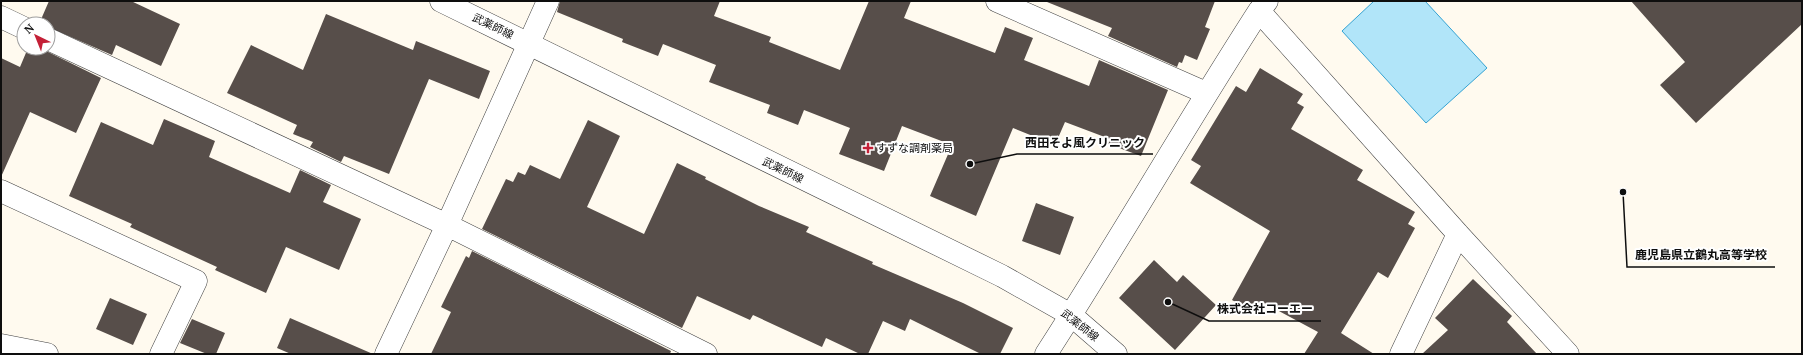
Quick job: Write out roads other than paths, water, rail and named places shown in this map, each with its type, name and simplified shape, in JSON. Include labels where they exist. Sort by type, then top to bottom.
[{"type":"street","name":"武薬師線","points":[[441,1],[1002,276],[1071,315],[1116,354]]},
{"type":"street","points":[[386,354],[447,225],[548,1]]},
{"type":"street","points":[[996,1],[1206,93]]},
{"type":"street","points":[[1046,354],[1206,93],[1263,6],[1458,234],[1568,354]]},
{"type":"street","points":[[1,17],[16,24]]},
{"type":"street","points":[[56,43],[447,225],[706,354]]},
{"type":"street","points":[[1,190],[196,281],[161,354]]},
{"type":"street","points":[[1401,354],[1458,234]]},
{"type":"street","points":[[1,345],[47,354]]},
{"type":"water","points":[[1374,1],[1425,1],[1487,68],[1426,123],[1342,31]]},
{"type":"place","name":"すずな調剤薬局","points":[[868,148]]},
{"type":"place","name":"西田そよ風クリニック","points":[[970,164]]},
{"type":"place","name":"鹿児島県立鶴丸高等学校","points":[[1623,192]]},
{"type":"place","name":"株式会社コーエー","points":[[1168,302]]}]
